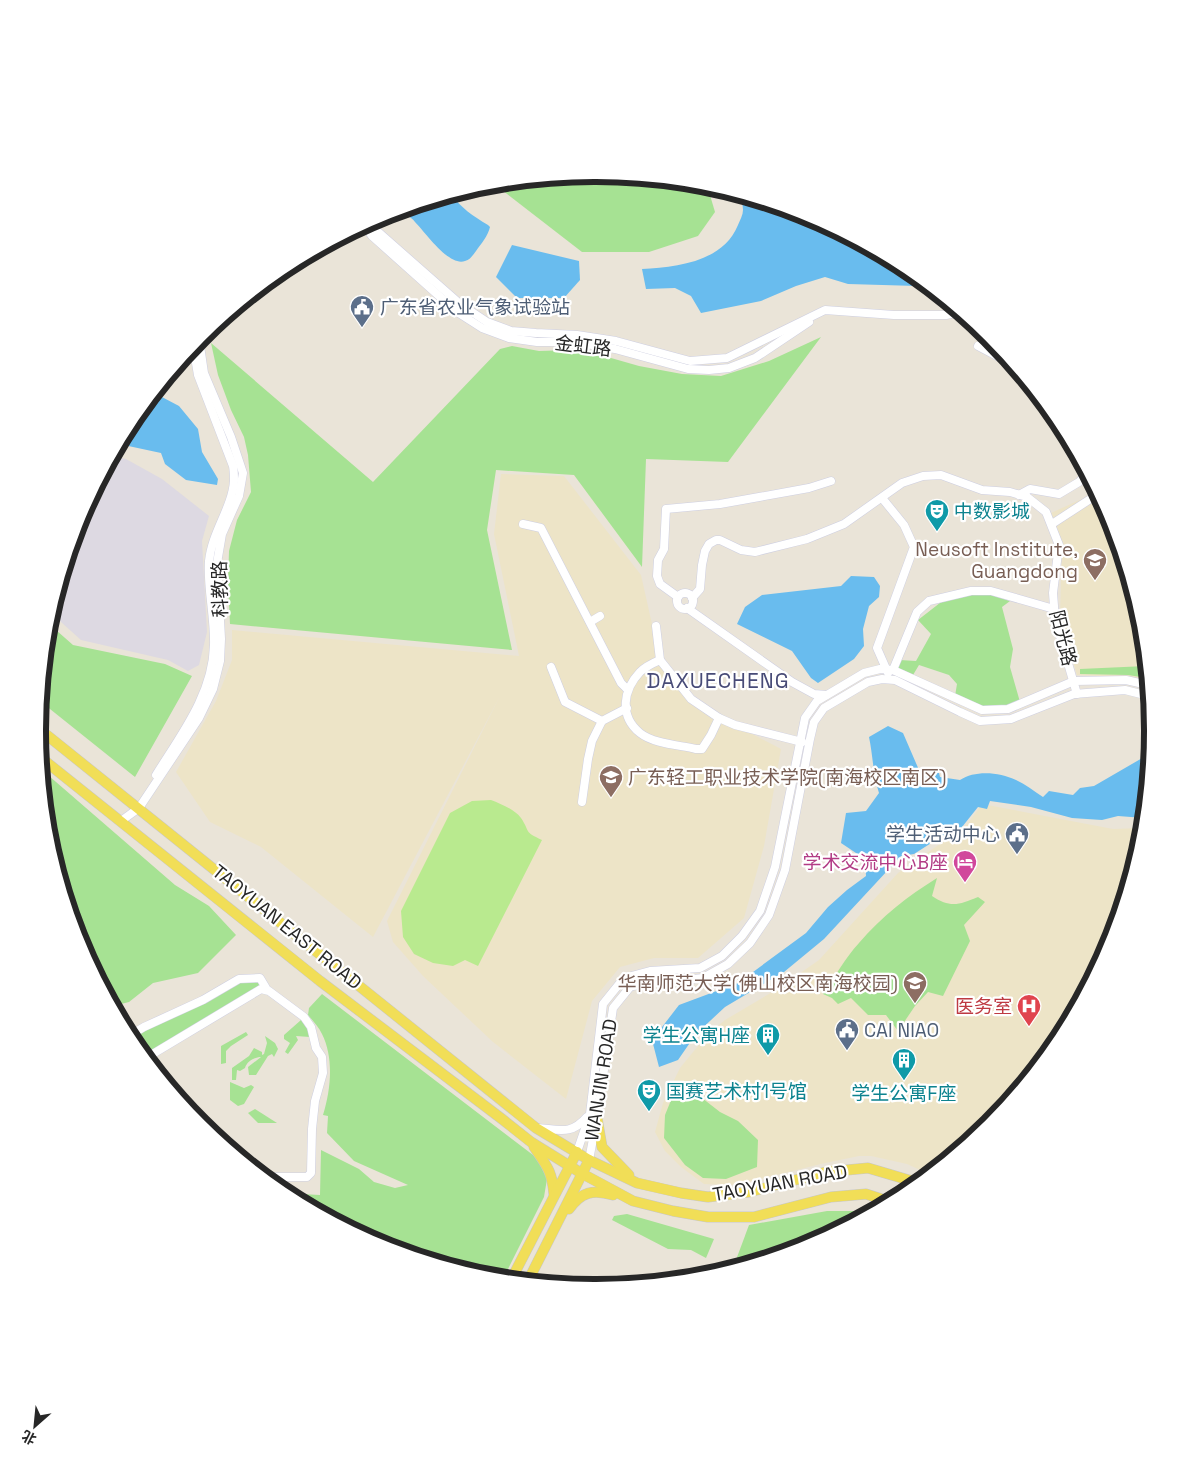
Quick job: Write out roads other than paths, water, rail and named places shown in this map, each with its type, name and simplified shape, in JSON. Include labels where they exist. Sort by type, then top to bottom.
[{"type":"main road","name":"TAOYUAN EAST ROAD","points":[[46,734],[536,1128]]},
{"type":"main road","name":"TAOYUAN EAST ROAD","points":[[47,762],[320,981],[530,1142]]},
{"type":"main road","points":[[594,1116],[602,1147],[637,1183]]},
{"type":"main road","name":"TAOYUAN ROAD","points":[[536,1128],[588,1160],[637,1183],[708,1197],[749,1192],[826,1172],[868,1168],[909,1180]]},
{"type":"main road","points":[[530,1142],[553,1176],[554,1194]]},
{"type":"main road","name":"TAOYUAN ROAD","points":[[530,1142],[581,1174],[633,1201],[708,1218],[754,1217],[831,1197],[866,1194],[881,1199]]},
{"type":"main road","points":[[513,1273],[577,1152]]},
{"type":"main road","points":[[531,1276],[588,1160]]},
{"type":"main road","points":[[554,1227],[577,1198],[587,1194],[603,1192],[633,1201]]},
{"type":"street","name":"金虹路","points":[[375,228],[460,304],[487,322],[511,331],[577,335],[616,341],[690,361],[709,361],[727,358],[825,310]]},
{"type":"street","name":"金虹路","points":[[368,231],[457,312],[482,328],[509,338],[537,342],[575,342],[615,349],[688,369],[709,370],[729,368],[755,358],[825,310]]},
{"type":"street","points":[[365,232],[372,236]]},
{"type":"street","points":[[825,310],[894,316],[952,314]]},
{"type":"street","points":[[978,346],[995,355]]},
{"type":"street","name":"科教路","points":[[121,821],[137,807],[199,718],[213,689],[220,661],[222,639],[217,563],[222,534],[239,496],[243,472],[231,437],[204,373],[200,349]]},
{"type":"street","name":"科教路","points":[[137,807],[193,715],[205,690],[213,664],[214,643],[209,563],[213,540],[234,482],[233,466],[198,375],[195,355]]},
{"type":"street","points":[[687,608],[692,603],[692,598],[700,589],[705,551],[709,544],[716,540],[741,550],[754,552],[807,539],[844,524],[902,483],[923,476],[941,475],[982,490],[1010,492],[1027,497],[1046,512],[1052,524],[1092,498]]},
{"type":"street","points":[[1019,495],[1030,489],[1059,494],[1082,479]]},
{"type":"street","points":[[678,597],[660,584],[657,576],[658,560],[664,549],[666,509],[720,504],[809,488],[831,481]]},
{"type":"street","points":[[882,498],[904,526],[914,548],[877,648],[890,670],[982,710],[1008,708],[1074,681],[1126,680],[1142,684]]},
{"type":"street","points":[[523,524],[541,528],[621,683],[627,689]]},
{"type":"street","name":"阳光路","points":[[1052,524],[1059,545],[1053,593],[1055,619],[1077,694]]},
{"type":"street","points":[[889,680],[890,670],[917,612],[929,600],[971,591],[991,591],[1054,609]]},
{"type":"street","points":[[678,597],[684,593],[692,598]]},
{"type":"street","points":[[678,597],[678,604],[682,608],[687,608],[792,682],[814,694],[826,695]]},
{"type":"street","points":[[590,622],[600,616]]},
{"type":"street","points":[[656,626],[660,660],[691,698],[719,718],[735,725],[809,744]]},
{"type":"street","points":[[660,660],[641,670],[627,689],[626,703],[629,718],[640,732],[652,739],[696,749],[702,748],[719,718]]},
{"type":"street","points":[[551,667],[565,702],[602,721]]},
{"type":"street","name":"WANJIN ROAD","points":[[577,1152],[594,1116],[603,1004],[624,978],[650,971],[700,968],[722,956],[742,936],[760,911],[775,867],[805,718],[817,701],[864,673],[880,669],[890,670]]},
{"type":"street","name":"WANJIN ROAD","points":[[588,1160],[612,1008],[630,987],[652,981],[703,978],[728,964],[750,943],[769,916],[785,870],[814,722],[824,708],[868,682],[889,680],[895,680],[980,720],[1011,718],[1077,694],[1125,690],[1143,694]]},
{"type":"street","points":[[582,802],[592,741],[602,721],[627,708]]},
{"type":"street","points":[[137,1031],[203,1000],[239,979],[260,978],[266,988]]},
{"type":"street","points":[[152,1054],[261,989],[270,991],[304,1018],[310,1027],[323,1065],[323,1073],[315,1101],[312,1128],[311,1173],[307,1177],[276,1177]]},
{"type":"street","points":[[536,1128],[574,1129],[594,1116]]},
{"type":"water","points":[[455,199],[463,208],[490,227],[486,237],[471,257],[465,261],[459,261],[445,254],[407,216]]},
{"type":"water","points":[[741,201],[771,211],[838,238],[869,255],[917,286],[848,284],[825,277],[796,286],[761,301],[701,313],[691,296],[675,288],[646,289],[642,269],[684,264],[710,255],[722,247],[731,237],[742,216]]},
{"type":"water","points":[[512,245],[579,261],[580,280],[564,298],[517,298],[496,277]]},
{"type":"water","points":[[160,396],[179,406],[198,429],[202,452],[218,479],[217,485],[186,480],[165,464],[161,453],[127,446]]},
{"type":"water","points":[[851,576],[874,577],[880,586],[879,597],[869,606],[863,629],[864,646],[854,659],[818,683],[811,678],[792,651],[737,624],[745,607],[762,595],[841,586]]},
{"type":"water","points":[[888,726],[903,733],[919,770],[939,773],[940,777],[960,780],[980,773],[1002,775],[1019,782],[1043,797],[1049,791],[1073,795],[1080,788],[1094,786],[1143,757],[1136,817],[1118,816],[1102,820],[1072,818],[1031,807],[990,801],[987,809],[978,807],[958,832],[950,831],[914,854],[901,856],[824,939],[784,972],[725,1007],[696,1034],[678,1060],[659,1067],[652,1040],[679,1005],[738,983],[806,933],[828,907],[866,876],[865,859],[841,843],[846,813],[866,811],[879,793],[869,737]]},
{"type":"place","name":"广东省农业气象试验站","points":[[362,328]]},
{"type":"place","name":"中数影城","points":[[937,532]]},
{"type":"place","name":"Neusoft Institute, Guangdong","points":[[1095,581]]},
{"type":"place","name":"广东轻工职业技术学院(南海校区南区)","points":[[611,798]]},
{"type":"place","name":"学生活动中心","points":[[1017,855]]},
{"type":"place","name":"学术交流中心B座","points":[[965,883]]},
{"type":"place","name":"华南师范大学(佛山校区南海校园)","points":[[915,1004]]},
{"type":"place","name":"医务室","points":[[1029,1027]]},
{"type":"place","name":"CAI NIAO","points":[[847,1051]]},
{"type":"place","name":"学生公寓H座","points":[[768,1056]]},
{"type":"place","name":"学生公寓F座","points":[[904,1081]]},
{"type":"place","name":"国赛艺术村1号馆","points":[[649,1112]]},
{"type":"district","name":"DAXUECHENG","points":[[718,680]]}]
